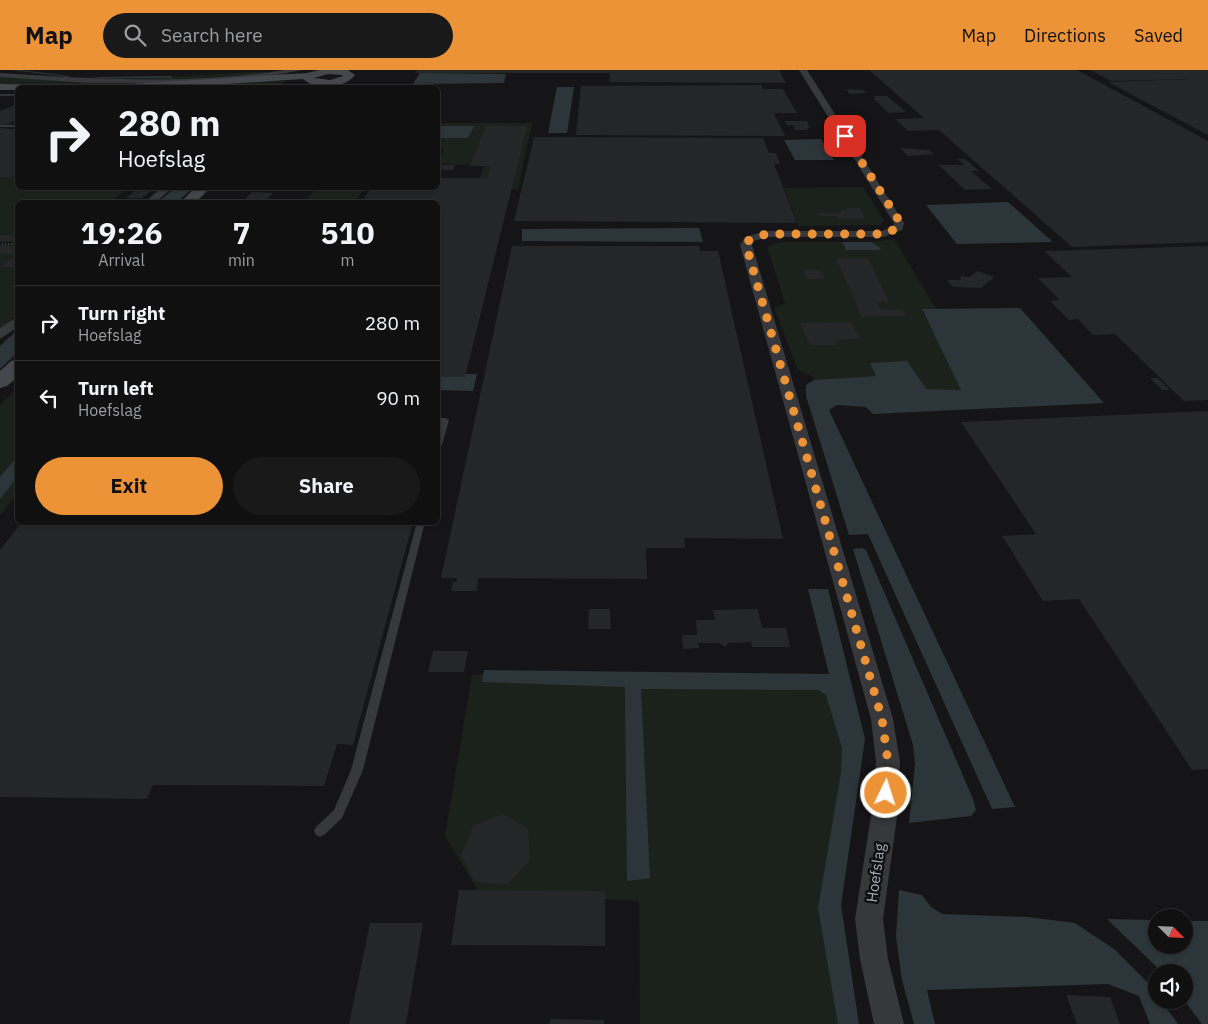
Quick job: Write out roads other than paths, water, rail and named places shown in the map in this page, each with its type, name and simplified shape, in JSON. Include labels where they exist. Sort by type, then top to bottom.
[{"type":"main road","points":[[157,85],[272,79],[295,74],[313,81]]},
{"type":"main road","points":[[0,88],[15,88]]},
{"type":"main road","points":[[0,88],[15,90]]},
{"type":"main road","points":[[190,200],[201,190]]},
{"type":"main road","points":[[0,382],[15,368]]},
{"type":"street","name":"Hoefslag","points":[[803,70],[899,223],[898,228],[883,234],[766,234],[749,240],[746,245],[882,719],[888,762],[885,809],[870,920],[874,959],[889,1024]]},
{"type":"street","points":[[0,75],[124,82],[295,74]]},
{"type":"street","points":[[152,200],[165,190]]},
{"type":"street","points":[[0,335],[15,322]]},
{"type":"lane","points":[[0,126],[15,126]]},
{"type":"lane","points":[[440,420],[445,420],[440,438]]},
{"type":"lane","points":[[320,831],[338,814],[357,770],[420,525]]},
{"type":"waterway","points":[[13,70],[68,76]]},
{"type":"waterway","points":[[98,78],[171,77]]},
{"type":"waterway","points":[[0,95],[15,95]]}]
